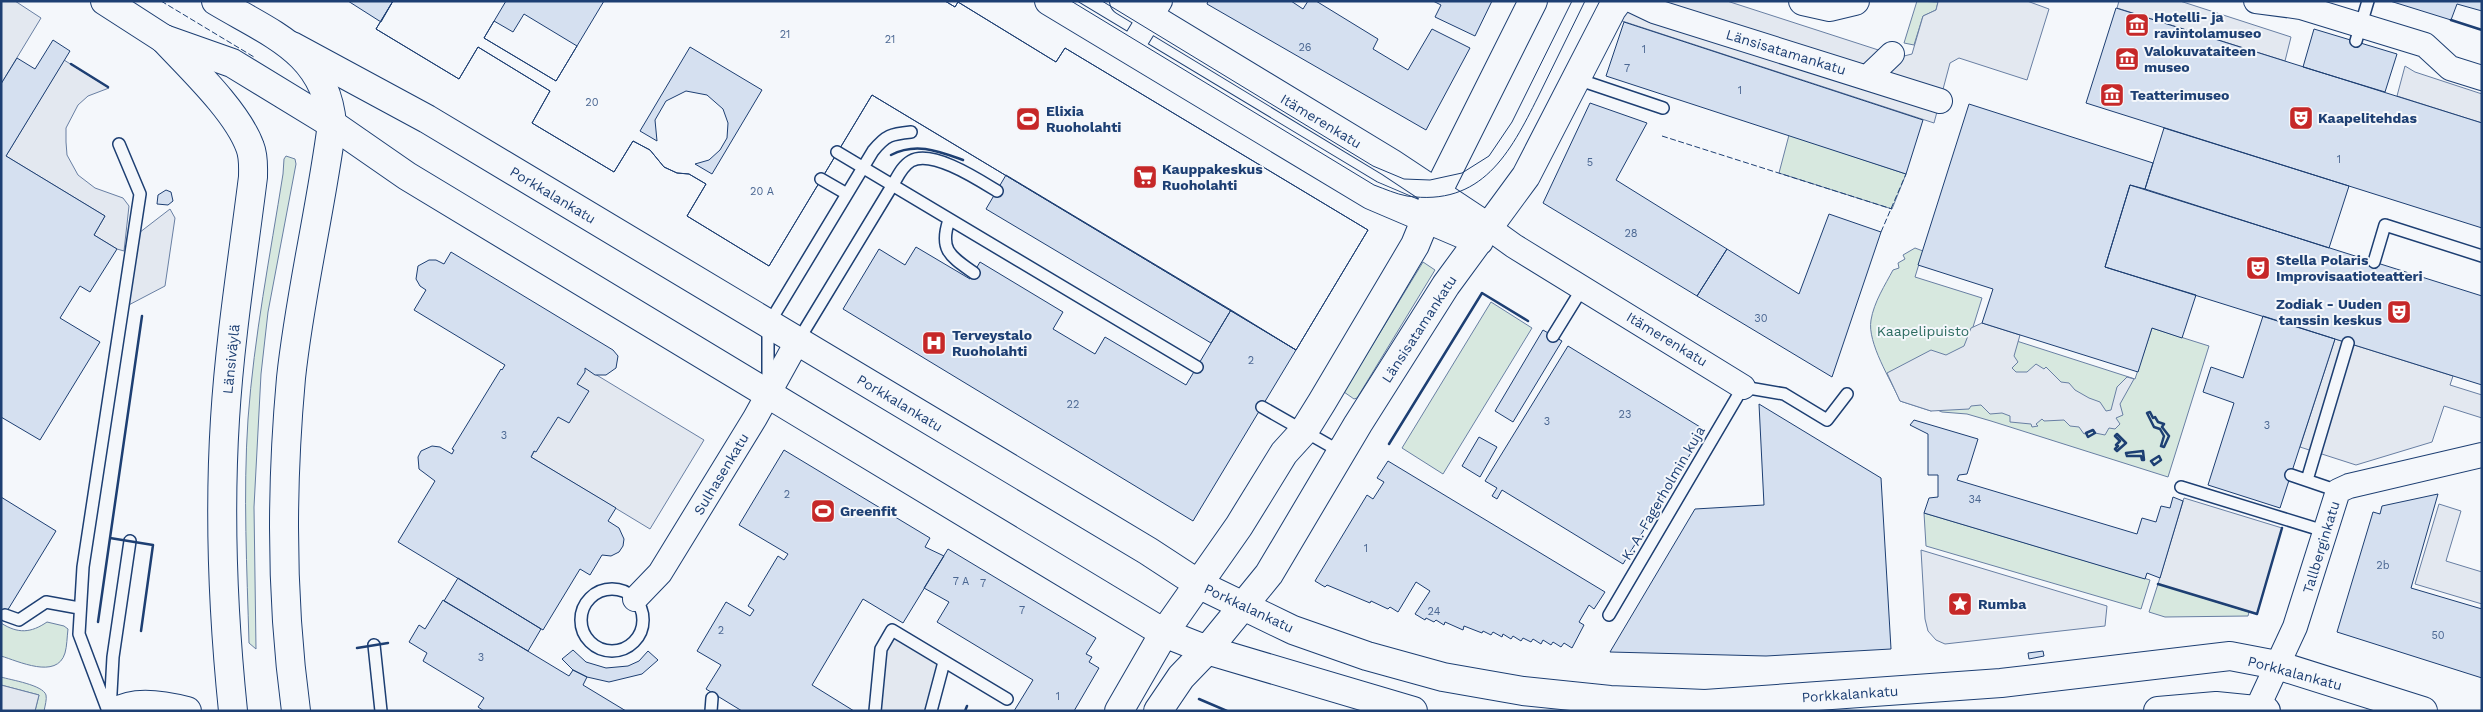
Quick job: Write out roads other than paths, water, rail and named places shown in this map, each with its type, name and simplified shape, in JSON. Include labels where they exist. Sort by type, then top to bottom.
[{"type":"main road","points":[[105,1],[164,39],[232,63],[332,124],[408,176],[1164,633],[1207,650],[1413,711]]},
{"type":"main road","name":"Porkkalankatu","points":[[216,1],[283,42],[427,119],[1148,551],[1200,585],[1293,630],[1367,656],[1443,678],[1523,691],[1705,707],[2000,683],[2230,656],[2277,665],[2423,711]]},
{"type":"main road","name":"Itämerenkatu","points":[[1049,1],[1359,188],[1425,220],[1484,235]]},
{"type":"main road","name":"Itämerenkatu","points":[[1124,1],[1155,9],[1437,192],[1484,235]]},
{"type":"main road","points":[[1120,711],[1164,633],[1200,585],[1284,453],[1304,431],[1415,245],[1437,192],[1533,1]]},
{"type":"main road","name":"Länsisatamankatu","points":[[1158,711],[1181,677],[1207,650],[1269,574],[1341,452],[1446,285],[1526,176],[1612,9],[1618,1]]},
{"type":"main road","points":[[1803,1],[1830,7],[1855,1]]},
{"type":"main road","name":"Länsiväylä","points":[[164,39],[210,90],[239,126],[250,146],[253,159],[253,177],[225,418],[222,499],[226,653],[233,711]]},
{"type":"main road","points":[[283,42],[313,67],[322,82],[328,97],[332,124],[300,316],[292,378],[283,507],[290,670],[296,711]]},
{"type":"main road","points":[[118,711],[125,706],[149,705],[188,711]]},
{"type":"main road","points":[[2158,711],[2216,706],[2260,710]]},
{"type":"street","name":"Länsisatamankatu","points":[[1633,1],[1654,11],[1940,101]]},
{"type":"street","points":[[2256,1],[2301,7],[2358,33],[2425,45],[2450,68],[2482,78]]},
{"type":"street","points":[[1121,44],[1155,9]]},
{"type":"street","points":[[1868,77],[1892,54]]},
{"type":"street","name":"Itämerenkatu","points":[[1484,235],[1514,246],[1743,387]]},
{"type":"street","name":"Sulhasenkatu","points":[[635,599],[660,573],[768,394],[797,342]]},
{"type":"street","name":"Tallberginkatu","points":[[2260,710],[2277,665],[2298,619],[2338,491],[2349,486],[2482,455]]},
{"type":"lane","points":[[2358,33],[2368,1]]},
{"type":"lane","points":[[1576,79],[1663,108]]},
{"type":"lane","points":[[768,394],[768,325],[863,168],[882,141],[891,134],[911,132]]},
{"type":"lane","points":[[109,711],[79,634],[79,608],[140,194],[119,144]]},
{"type":"lane","points":[[837,152],[1197,367]]},
{"type":"lane","points":[[797,342],[892,186],[909,162],[915,160],[939,160],[961,169],[997,191]]},
{"type":"lane","points":[[822,179],[847,194]]},
{"type":"lane","points":[[949,220],[944,235],[947,251],[974,273]]},
{"type":"lane","points":[[2374,262],[2385,225],[2482,256]]},
{"type":"lane","points":[[1553,336],[1582,288]]},
{"type":"lane","points":[[2307,480],[2348,343]]},
{"type":"lane","points":[[1743,387],[1784,394],[1827,420],[1847,394]]},
{"type":"lane","name":"K. A. Fagerholmin kuja","points":[[1609,615],[1743,387]]},
{"type":"lane","points":[[1262,407],[1341,452]]},
{"type":"lane","points":[[2291,475],[2338,491]]},
{"type":"lane","points":[[2181,487],[2324,531]]},
{"type":"lane","points":[[109,711],[114,657],[130,541]]},
{"type":"lane","points":[[607,589],[627,593],[635,599],[643,618],[642,628],[634,641],[621,650],[611,651],[600,649],[592,644],[585,636],[581,616],[590,598],[607,589]]},
{"type":"lane","points":[[5,615],[19,620],[46,602],[79,608]]},
{"type":"lane","points":[[875,711],[882,649],[892,630],[1006,700]]},
{"type":"lane","points":[[374,645],[381,711]]},
{"type":"lane","points":[[931,711],[944,662]]},
{"type":"lane","points":[[711,711],[712,698]]},
{"type":"tram line","points":[[1071,1],[1374,185],[1407,196],[1433,197],[1455,193],[1474,184],[1490,172],[1504,156],[1527,118],[1585,1]]},
{"type":"tram line","points":[[1102,1],[1373,166],[1404,179],[1430,180],[1462,173],[1489,156],[1512,122],[1572,1]]},
{"type":"place","name":"Hotelli- ja ravintolamuseo","points":[[2137,25]]},
{"type":"place","name":"Valokuvataiteen museo","points":[[2127,59]]},
{"type":"place","name":"Teatterimuseo","points":[[2112,95]]},
{"type":"place","name":"Kaapelitehdas","points":[[2301,118]]},
{"type":"place","name":"Elixia Ruoholahti","points":[[1028,119]]},
{"type":"place","name":"Kauppakeskus Ruoholahti","points":[[1145,177]]},
{"type":"place","name":"Stella Polaris Improvisaatioteatteri","points":[[2258,268]]},
{"type":"place","name":"Zodiak - Uuden tanssin keskus","points":[[2399,312]]},
{"type":"place","name":"Terveystalo Ruoholahti","points":[[934,343]]},
{"type":"place","name":"Greenfit","points":[[823,511]]},
{"type":"place","name":"Rumba","points":[[1960,604]]},
{"type":"park label","name":"Kaapelipuisto","points":[[1923,331]]}]
